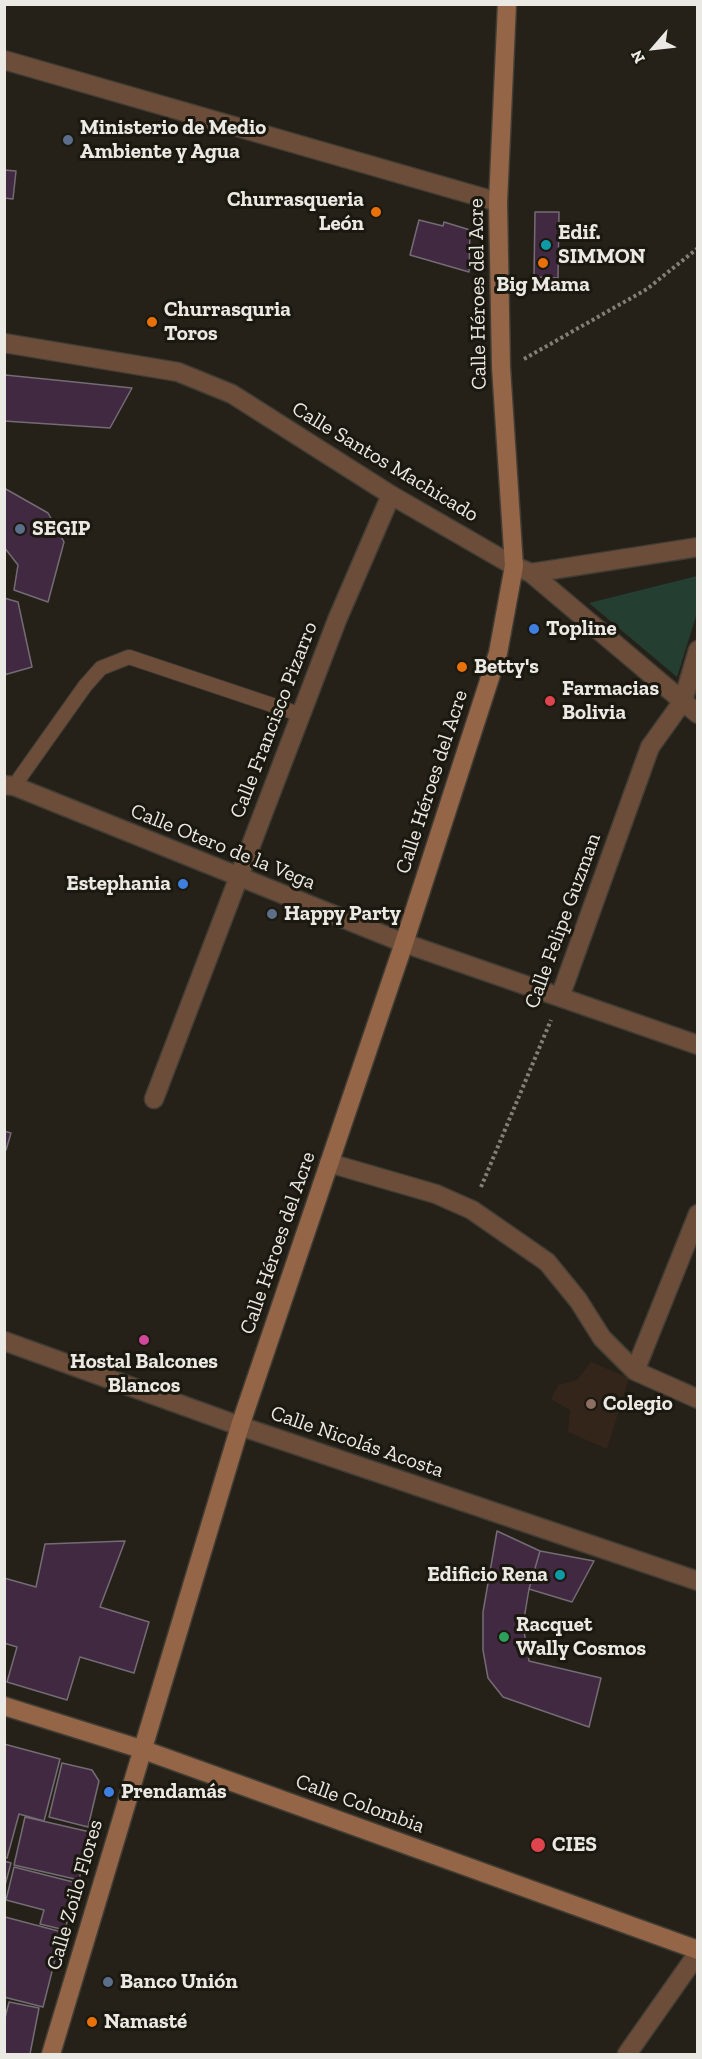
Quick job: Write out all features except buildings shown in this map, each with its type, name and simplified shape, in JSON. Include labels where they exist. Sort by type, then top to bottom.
[{"type":"main road","name":"Calle Héroes del Acre","points":[[141,1749],[240,1426],[405,943],[498,653],[514,566],[501,367],[498,202],[507,4]]},
{"type":"main road","name":"Calle Colombia","points":[[4,1706],[141,1749],[698,1952]]},
{"type":"main road","name":"Calle Zoilo Flores","points":[[51,2055],[141,1749]]},
{"type":"street","points":[[4,60],[498,202]]},
{"type":"street","name":"Calle Santos Machicado","points":[[4,343],[178,372],[232,394],[391,495],[514,566],[531,573],[698,714]]},
{"type":"street","name":"Calle Francisco Pizarro","points":[[154,1099],[337,620],[391,495]]},
{"type":"street","points":[[531,573],[698,547]]},
{"type":"street","name":"Calle Felipe Guzman","points":[[560,997],[650,747],[683,701],[698,650]]},
{"type":"street","name":"Calle Otero de la Vega","points":[[9,785],[405,943],[698,1045]]},
{"type":"street","points":[[329,1163],[436,1194],[472,1210],[548,1262],[578,1300],[602,1338],[635,1371],[698,1399]]},
{"type":"street","points":[[635,1371],[698,1214]]},
{"type":"street","name":"Calle Nicolás Acosta","points":[[4,1341],[240,1426],[698,1581]]},
{"type":"street","points":[[627,2055],[698,1952]]},
{"type":"lane","points":[[9,785],[101,668],[129,657],[302,715]]},
{"type":"path","points":[[501,367],[508,368],[647,289],[698,248]]},
{"type":"path","name":"Calle Felipe Guzman","points":[[472,1210],[560,997]]},
{"type":"shaded area","name":"Colegio","points":[[591,1362],[629,1378],[607,1449],[568,1432],[570,1410],[551,1399],[558,1385],[577,1380]]},
{"type":"green space","points":[[697,576],[697,613],[677,677],[589,603]]},
{"type":"place","name":"Ministerio de Medio Ambiente y Agua","points":[[68,140]]},
{"type":"place","name":"Churrasqueria León","points":[[376,212]]},
{"type":"place","name":"Edif. SIMMON","points":[[546,245]]},
{"type":"place","name":"Big Mama","points":[[543,263]]},
{"type":"place","name":"Churrasquria Toros","points":[[152,322]]},
{"type":"place","name":"SEGIP","points":[[20,529]]},
{"type":"place","name":"Topline","points":[[534,629]]},
{"type":"place","name":"Betty's","points":[[462,667]]},
{"type":"place","name":"Farmacias Bolivia","points":[[550,701]]},
{"type":"place","name":"Estephania","points":[[183,884]]},
{"type":"place","name":"Happy Party","points":[[272,914]]},
{"type":"place","name":"Hostal Balcones Blancos","points":[[144,1340]]},
{"type":"place","name":"Colegio","points":[[591,1404]]},
{"type":"place","name":"Edificio Rena","points":[[560,1575]]},
{"type":"place","name":"Racquet Wally Cosmos","points":[[504,1637]]},
{"type":"place","name":"Prendamás","points":[[109,1792]]},
{"type":"place","name":"CIES","points":[[538,1845]]},
{"type":"place","name":"Banco Unión","points":[[108,1982]]},
{"type":"place","name":"Namasté","points":[[92,2022]]}]
